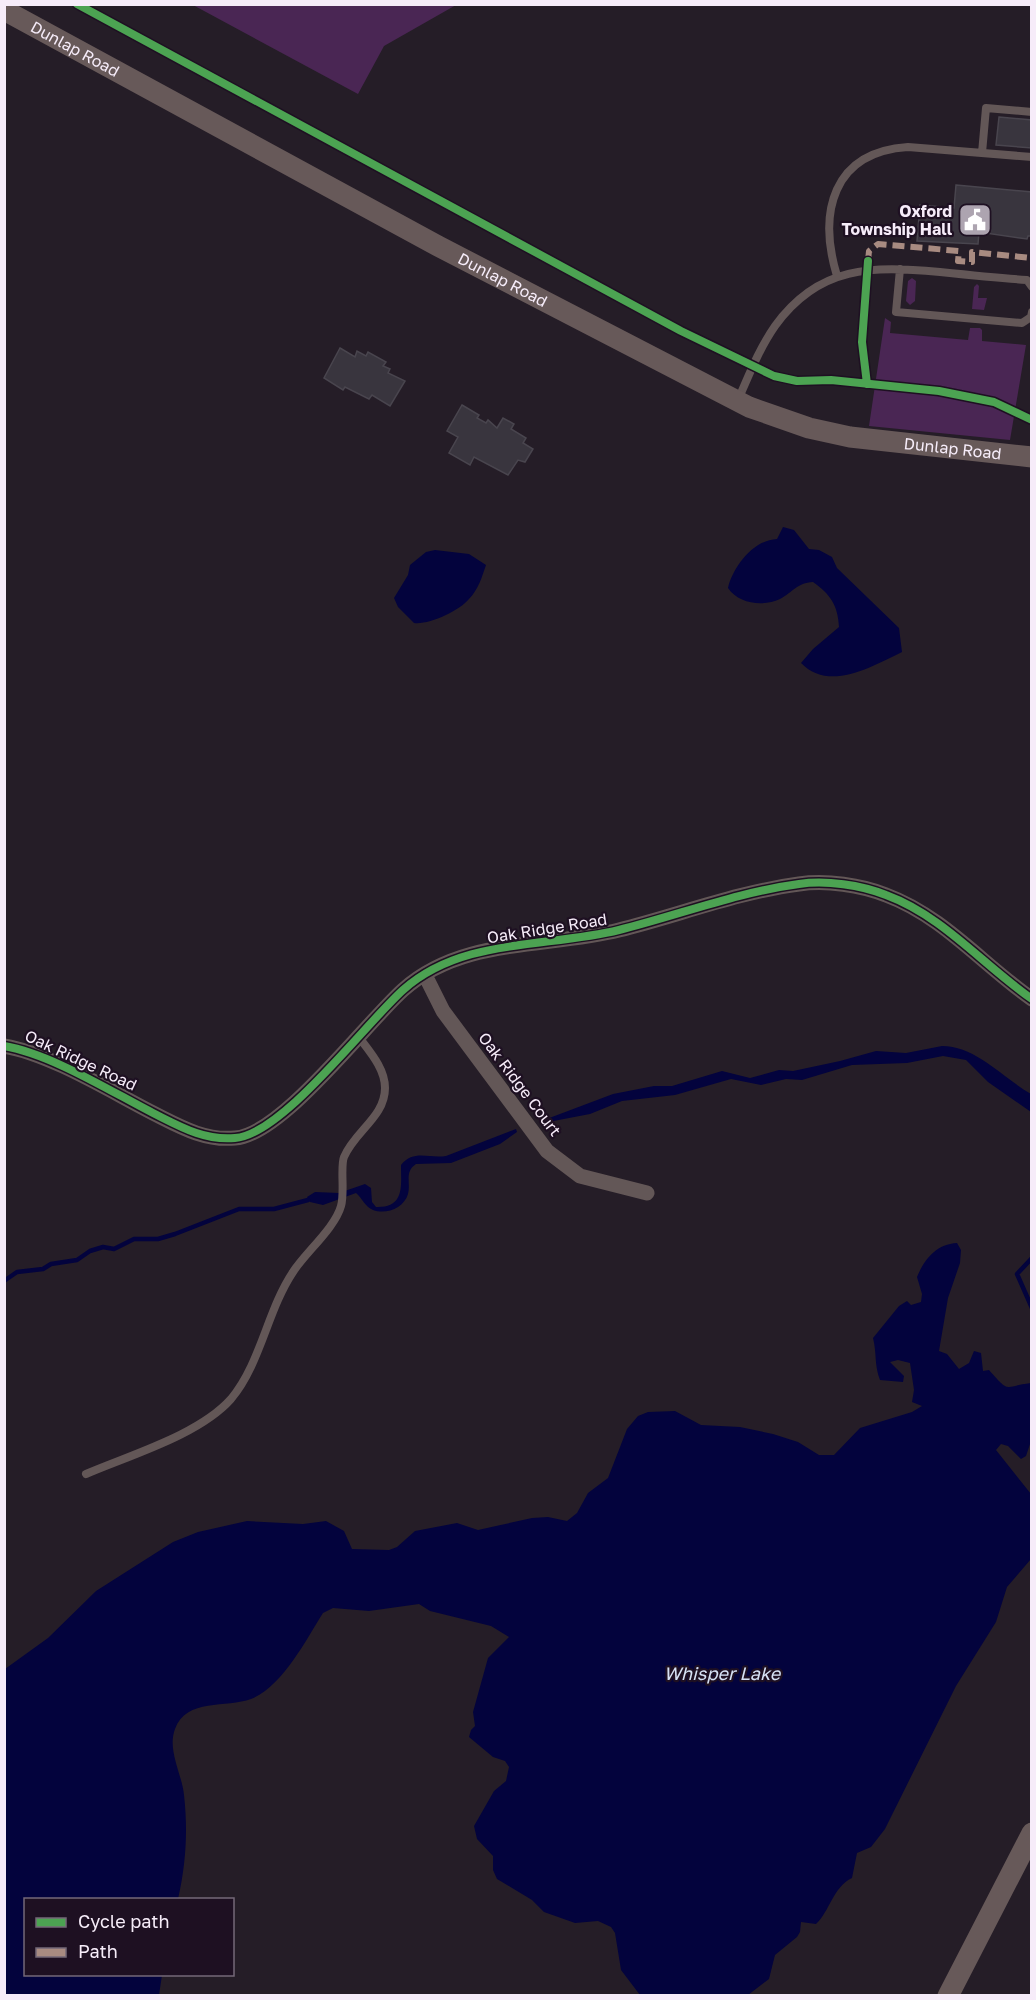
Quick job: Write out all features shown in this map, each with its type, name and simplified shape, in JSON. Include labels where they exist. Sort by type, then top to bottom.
[{"type":"street","name":"Dunlap Road","points":[[4,10],[438,246],[737,401],[788,422],[836,435],[1032,457]]},
{"type":"street","name":"Oak Ridge Road","points":[[4,1046],[68,1070],[193,1133],[238,1138],[265,1127],[299,1097],[405,988],[442,964],[475,952],[615,932],[730,898],[802,883],[848,885],[884,894],[914,907],[952,933],[1032,999]]},
{"type":"street","name":"Oak Ridge Court","points":[[425,975],[443,1011],[547,1151],[580,1176],[646,1193]]},
{"type":"street","points":[[948,1995],[1032,1833]]},
{"type":"lane","points":[[982,153],[986,108],[1032,112]]},
{"type":"lane","points":[[837,276],[828,236],[829,212],[839,186],[858,165],[876,154],[902,148],[1032,157]]},
{"type":"lane","points":[[737,401],[777,325],[808,293],[837,276],[868,269],[900,269],[1027,280],[1032,287]]},
{"type":"lane","points":[[900,269],[896,312],[1022,323],[1031,317],[1032,312]]},
{"type":"lane","points":[[86,1474],[195,1427],[230,1400],[245,1378],[278,1300],[293,1272],[341,1207],[344,1181],[343,1159],[356,1137],[381,1109],[385,1087],[381,1068],[358,1036]]},
{"type":"shaded area","points":[[193,5],[456,5],[384,46],[358,94]]},
{"type":"shaded area","points":[[912,278],[916,281],[915,301],[910,305],[906,301],[908,281]]},
{"type":"shaded area","points":[[977,284],[979,286],[978,298],[987,298],[984,310],[972,309],[974,287]]},
{"type":"shaded area","points":[[885,318],[891,322],[890,333],[968,340],[970,328],[980,328],[982,341],[1026,345],[1010,440],[869,426]]},
{"type":"water","points":[[783,527],[794,530],[809,549],[819,550],[832,557],[837,568],[899,628],[902,652],[864,670],[837,676],[824,676],[801,663],[813,649],[839,627],[835,606],[824,591],[813,582],[799,586],[780,599],[759,603],[738,598],[728,588],[734,572],[745,556],[760,544],[777,539]]},
{"type":"water","points":[[435,550],[469,554],[486,565],[477,587],[464,604],[428,622],[414,623],[398,607],[394,598],[408,575],[410,565],[426,552]]},
{"type":"water","points":[[942,1046],[954,1047],[978,1057],[1031,1094],[1031,1112],[988,1082],[966,1060],[943,1056],[907,1063],[852,1065],[802,1080],[786,1079],[761,1085],[731,1079],[675,1095],[622,1101],[590,1114],[543,1123],[544,1120],[613,1094],[654,1086],[672,1086],[722,1071],[750,1078],[779,1070],[793,1071],[840,1061],[876,1051],[906,1053]]},
{"type":"water","points":[[516,1129],[517,1132],[500,1144],[451,1163],[416,1164],[409,1174],[409,1190],[406,1199],[399,1207],[389,1211],[370,1209],[356,1193],[323,1205],[310,1202],[307,1197],[315,1192],[339,1193],[365,1184],[371,1188],[372,1202],[376,1207],[392,1204],[397,1200],[401,1188],[401,1165],[406,1160],[416,1156],[446,1156]]},
{"type":"water","name":"Whisper Lake","points":[[957,1243],[961,1250],[960,1263],[948,1298],[939,1351],[947,1354],[959,1369],[969,1363],[974,1351],[981,1353],[983,1371],[989,1370],[1005,1386],[1031,1383],[1031,1441],[1026,1456],[1021,1459],[1008,1446],[1001,1444],[996,1450],[1031,1494],[1031,1559],[1007,1587],[996,1622],[956,1686],[885,1829],[871,1847],[857,1853],[852,1878],[840,1887],[821,1919],[816,1924],[801,1922],[797,1937],[775,1955],[769,1979],[748,1995],[640,1995],[621,1970],[615,1933],[611,1927],[598,1921],[575,1923],[544,1912],[532,1900],[497,1879],[493,1870],[493,1856],[477,1839],[474,1826],[494,1791],[506,1781],[509,1767],[505,1761],[493,1757],[469,1737],[475,1726],[473,1712],[488,1658],[509,1637],[491,1626],[430,1611],[419,1604],[369,1611],[333,1608],[323,1613],[283,1674],[262,1693],[241,1702],[198,1708],[188,1712],[180,1719],[175,1729],[173,1745],[183,1787],[186,1847],[178,1898],[24,1898],[24,1976],[162,1976],[159,1995],[5,1995],[5,1669],[48,1638],[96,1591],[173,1542],[198,1532],[247,1521],[303,1524],[326,1521],[344,1531],[352,1549],[389,1550],[397,1547],[415,1531],[457,1523],[478,1530],[532,1518],[548,1517],[567,1521],[577,1513],[588,1493],[608,1478],[627,1429],[638,1416],[648,1412],[675,1411],[701,1425],[740,1427],[773,1434],[798,1442],[819,1455],[834,1455],[860,1428],[912,1412],[922,1406],[912,1402],[914,1390],[910,1363],[898,1360],[890,1362],[904,1376],[903,1382],[880,1380],[873,1338],[899,1306],[907,1301],[911,1305],[921,1302],[922,1294],[917,1277],[923,1265],[937,1250]]},
{"type":"building","points":[[999,117],[1032,120],[1032,148],[996,145]]},
{"type":"building","name":"Oxford Township Hall","points":[[956,185],[1032,192],[1032,236],[1028,236],[1027,239],[979,232],[978,244],[917,241],[920,205],[954,208]]},
{"type":"building","points":[[340,348],[355,357],[357,351],[366,356],[368,352],[386,362],[383,366],[390,369],[388,373],[405,381],[390,406],[372,395],[369,399],[345,387],[343,390],[324,378]]},
{"type":"building","points":[[462,405],[479,415],[477,418],[486,423],[488,420],[497,428],[503,418],[514,424],[511,429],[526,438],[523,443],[533,449],[525,462],[518,460],[508,475],[474,457],[470,465],[449,453],[458,437],[447,431]]},
{"type":"waterway","points":[[4,1281],[17,1272],[43,1269],[51,1264],[77,1260],[90,1251],[103,1247],[114,1249],[134,1239],[158,1239],[175,1234],[239,1209],[274,1209],[308,1200]]},
{"type":"waterway","points":[[1032,1258],[1017,1274],[1032,1308]]},
{"type":"marked path","points":[[868,261],[869,251],[878,244],[959,251],[958,261],[972,262],[972,252],[1032,258]]},
{"type":"cycle path","points":[[77,4],[681,331],[774,376],[797,381],[831,380],[939,391],[994,402],[1032,420]]},
{"type":"cycle path","points":[[867,384],[862,342],[868,261]]},
{"type":"cycle path","points":[[4,1046],[22,1050],[60,1065],[192,1132],[213,1137],[235,1138],[254,1132],[276,1118],[323,1075],[403,990],[426,973],[452,961],[478,952],[619,930],[754,892],[809,883],[855,886],[876,891],[907,904],[944,928],[1032,999]]},
{"type":"place","name":"Oxford Township Hall","points":[[975,220]]}]
